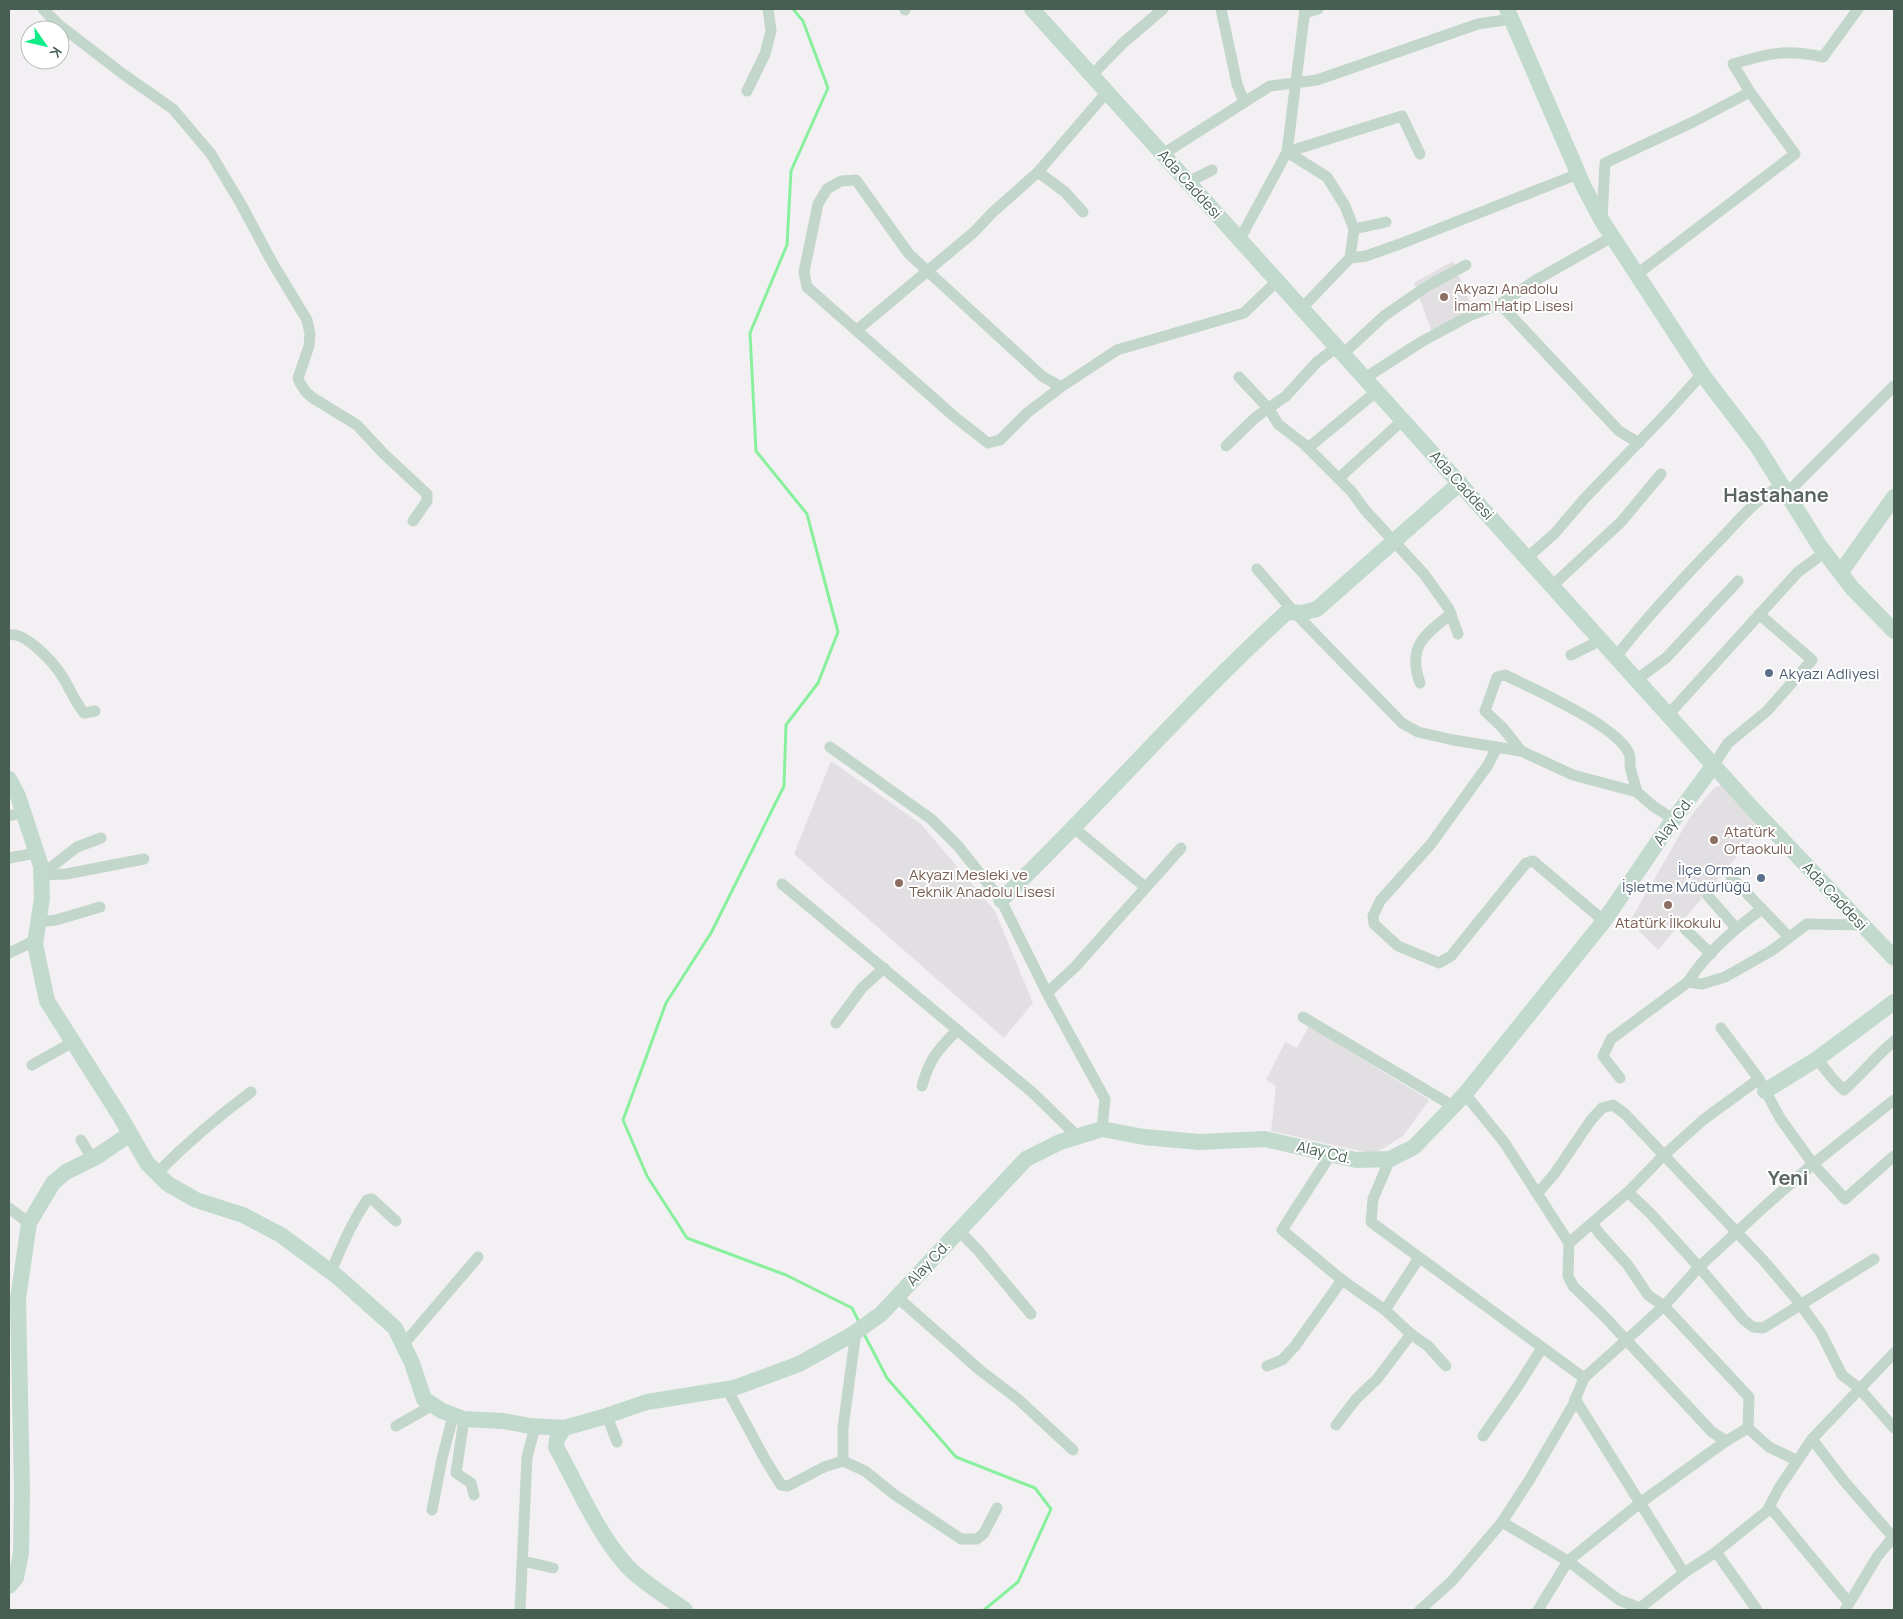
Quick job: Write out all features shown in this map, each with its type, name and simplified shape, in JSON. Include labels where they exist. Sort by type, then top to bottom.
[{"type":"street","points":[[43,9],[58,24],[173,109],[211,154],[242,204],[272,262],[307,320],[310,334],[309,346],[298,378],[300,384],[313,398],[357,425],[384,454],[427,494],[427,501],[413,521]]},
{"type":"street","points":[[747,91],[765,54],[770,31],[768,9]]},
{"type":"street","name":"Ada Caddesi","points":[[1032,9],[1636,680],[1894,958]]},
{"type":"street","points":[[1092,75],[1123,43],[1163,9]]},
{"type":"street","points":[[1221,9],[1237,84],[1244,102]]},
{"type":"street","points":[[1240,240],[1287,152],[1294,83],[1305,11],[1318,9]]},
{"type":"street","points":[[1636,275],[1794,154],[1750,92],[1733,64],[1765,54],[1798,52],[1823,57],[1858,9]]},
{"type":"street","points":[[1163,154],[1270,86],[1317,80],[1509,14],[1578,174],[1602,221],[1702,374],[1751,438],[1825,552],[1842,572],[1852,588],[1894,631]]},
{"type":"street","points":[[857,330],[974,232],[993,212],[1038,172],[1107,92]]},
{"type":"street","points":[[1602,221],[1605,163],[1693,122],[1750,92]]},
{"type":"street","points":[[1287,152],[1402,116],[1420,154]]},
{"type":"street","points":[[1287,152],[1327,177],[1345,206],[1354,230],[1350,258],[1302,308]]},
{"type":"street","points":[[1188,182],[1212,170]]},
{"type":"street","points":[[1038,172],[1066,192],[1084,212]]},
{"type":"street","points":[[1350,258],[1366,256],[1400,244],[1578,174]]},
{"type":"street","points":[[1061,387],[1042,376],[909,254],[856,180],[841,181],[828,189],[818,204],[804,272],[807,287],[956,418],[988,443],[1000,440],[1027,413],[1061,387],[1117,350],[1244,313],[1278,281]]},
{"type":"street","points":[[1354,230],[1386,222]]},
{"type":"street","points":[[1365,378],[1420,342],[1471,315],[1500,304],[1536,280],[1612,237]]},
{"type":"street","points":[[1226,446],[1256,417],[1286,396],[1317,362],[1340,350],[1426,287],[1466,265]]},
{"type":"street","points":[[1500,304],[1619,432],[1639,443]]},
{"type":"street","points":[[1527,558],[1555,533],[1585,498],[1639,443],[1702,374]]},
{"type":"street","points":[[1239,377],[1269,409],[1278,424],[1308,448],[1339,478],[1365,510],[1424,574],[1449,609],[1458,634]]},
{"type":"street","points":[[1616,657],[1629,639],[1742,517],[1768,492],[1785,489],[1894,386]]},
{"type":"street","points":[[1308,448],[1377,391]]},
{"type":"street","points":[[1339,478],[1403,420]]},
{"type":"street","points":[[1552,586],[1621,522],[1661,474]]},
{"type":"street","points":[[1001,900],[1074,828],[1250,646],[1287,612],[1302,614],[1317,609],[1460,483]]},
{"type":"street","points":[[1842,572],[1894,497]]},
{"type":"street","points":[[1668,715],[1798,572],[1825,552]]},
{"type":"street","points":[[1256,569],[1295,613],[1402,723],[1418,732],[1521,751],[1573,775],[1637,792],[1653,806],[1673,819]]},
{"type":"street","points":[[1636,680],[1666,658],[1738,580]]},
{"type":"street","points":[[1420,683],[1414,657],[1419,644],[1451,614]]},
{"type":"street","points":[[1714,765],[1728,743],[1766,711],[1812,660],[1759,614]]},
{"type":"street","points":[[9,635],[14,634],[26,639],[46,657],[62,676],[76,703],[84,713],[96,711]]},
{"type":"street","points":[[1571,655],[1601,640]]},
{"type":"street","points":[[1521,751],[1485,711],[1497,677],[1505,675],[1565,704],[1612,734],[1630,754],[1630,766],[1637,792]]},
{"type":"street","points":[[830,747],[931,819],[958,846],[1001,900],[1047,994],[1105,1099],[1102,1129]]},
{"type":"street","points":[[1497,747],[1488,765],[1431,844],[1380,901],[1373,916],[1374,924],[1398,946],[1439,963],[1451,956],[1526,863],[1533,861],[1604,921]]},
{"type":"street","name":"Alay Cd.","points":[[458,1418],[503,1421],[535,1427],[564,1428],[647,1402],[727,1389],[799,1364],[854,1333],[881,1314],[1026,1159],[1060,1142],[1077,1136],[1102,1129],[1144,1137],[1199,1142],[1265,1139],[1356,1160],[1390,1159],[1414,1147],[1459,1100],[1604,921],[1673,819],[1714,765]]},
{"type":"street","points":[[9,779],[18,796],[16,814],[41,866],[42,898],[36,940],[47,1001],[147,1163],[168,1184],[196,1200],[243,1216],[281,1235],[331,1272],[395,1328],[412,1363],[424,1399],[458,1418]]},
{"type":"street","points":[[1074,828],[1145,887]]},
{"type":"street","points":[[41,875],[77,847],[101,838]]},
{"type":"street","points":[[1047,994],[1075,967],[1181,848]]},
{"type":"street","points":[[9,858],[36,853]]},
{"type":"street","points":[[41,875],[66,874],[144,859]]},
{"type":"street","points":[[1731,878],[1789,937]]},
{"type":"street","points":[[782,884],[1033,1093],[1077,1136]]},
{"type":"street","points":[[1708,896],[1736,928]]},
{"type":"street","points":[[38,922],[56,920],[100,907]]},
{"type":"street","points":[[1620,1078],[1603,1056],[1611,1040],[1688,982],[1695,971],[1736,928],[1762,909]]},
{"type":"street","points":[[1688,982],[1702,984],[1725,977],[1771,950],[1807,924],[1863,925]]},
{"type":"street","points":[[1686,930],[1711,954]]},
{"type":"street","points":[[9,953],[36,940]]},
{"type":"street","points":[[836,1023],[862,988],[884,968]]},
{"type":"street","points":[[1570,1243],[1628,1192],[1663,1156],[1703,1120],[1762,1085],[1816,1059],[1894,1002]]},
{"type":"street","points":[[1303,1017],[1459,1100],[1504,1142],[1570,1243],[1568,1276],[1573,1286],[1712,1432],[1726,1441]]},
{"type":"street","points":[[1721,1028],[1762,1085],[1780,1118],[1813,1164],[1845,1200],[1894,1156]]},
{"type":"street","points":[[922,1086],[928,1065],[939,1049],[957,1030]]},
{"type":"street","points":[[1816,1059],[1844,1090],[1865,1071],[1876,1056],[1894,1041]]},
{"type":"street","points":[[32,1065],[73,1042]]},
{"type":"street","points":[[156,1172],[217,1117],[251,1092]]},
{"type":"street","points":[[1420,1610],[1452,1581],[1502,1522],[1530,1479],[1575,1400],[1584,1378],[1664,1306],[1736,1232],[1813,1164],[1894,1100]]},
{"type":"street","points":[[1538,1193],[1602,1108],[1613,1105],[1625,1114],[1764,1261],[1821,1333],[1842,1375],[1859,1388],[1894,1428]]},
{"type":"street","points":[[9,1586],[16,1578],[21,1554],[22,1491],[18,1299],[29,1223],[53,1183],[66,1172],[130,1134]]},
{"type":"street","points":[[81,1140],[92,1158]]},
{"type":"street","points":[[1331,1154],[1282,1230],[1342,1280],[1384,1310],[1428,1346],[1446,1366]]},
{"type":"street","points":[[1390,1159],[1373,1198],[1371,1222],[1584,1378]]},
{"type":"street","points":[[1628,1192],[1651,1214],[1744,1320],[1753,1327],[1763,1328],[1874,1259]]},
{"type":"street","points":[[331,1272],[342,1243],[367,1200],[372,1199],[396,1221]]},
{"type":"street","points":[[9,1208],[29,1223]]},
{"type":"street","points":[[1593,1224],[1627,1264],[1648,1295],[1664,1306],[1749,1397],[1748,1428],[1768,1447],[1796,1460]]},
{"type":"street","points":[[959,1230],[1031,1314]]},
{"type":"street","points":[[403,1345],[478,1257]]},
{"type":"street","points":[[1384,1310],[1419,1258]]},
{"type":"street","points":[[1268,1366],[1282,1360],[1295,1346],[1342,1280]]},
{"type":"street","points":[[897,1297],[981,1371],[1019,1400],[1073,1450]]},
{"type":"street","points":[[843,1461],[843,1428],[854,1333]]},
{"type":"street","points":[[1336,1424],[1377,1379],[1411,1334]]},
{"type":"street","points":[[1482,1436],[1518,1386],[1542,1348]]},
{"type":"street","points":[[1502,1522],[1568,1561],[1619,1600],[1641,1609],[1684,1572],[1716,1552],[1770,1507],[1796,1460],[1812,1439],[1894,1353]]},
{"type":"street","points":[[727,1389],[766,1461],[781,1484],[788,1486],[824,1467],[843,1461],[865,1471],[895,1495],[961,1539],[976,1539],[984,1533],[997,1508]]},
{"type":"street","points":[[1575,1400],[1684,1572]]},
{"type":"street","points":[[396,1426],[434,1405]]},
{"type":"street","points":[[607,1416],[617,1442]]},
{"type":"street","points":[[458,1418],[456,1473],[471,1483],[474,1495]]},
{"type":"street","points":[[432,1510],[442,1459],[458,1418]]},
{"type":"street","points":[[520,1610],[527,1457],[535,1427]]},
{"type":"street","points":[[564,1428],[557,1439],[556,1447],[590,1511],[614,1548],[627,1566],[685,1610]]},
{"type":"street","points":[[1538,1610],[1568,1561],[1640,1503],[1726,1441],[1748,1428]]},
{"type":"street","points":[[1770,1507],[1847,1606],[1877,1557],[1894,1536],[1875,1519],[1812,1439]]},
{"type":"street","points":[[1716,1552],[1758,1610]]},
{"type":"street","points":[[522,1561],[553,1568]]},
{"type":"shaded area","name":"Akyazı Anadolu İmam Hatip Lisesi","points":[[1453,261],[1474,312],[1433,335],[1414,283]]},
{"type":"shaded area","name":"Akyazı Mesleki ve Teknik Anadolu Lisesi","points":[[831,761],[921,824],[995,911],[1033,1003],[1004,1038],[794,854]]},
{"type":"shaded area","points":[[1721,785],[1761,828],[1658,950],[1630,921],[1690,817],[1714,788]]},
{"type":"shaded area","points":[[1309,1026],[1429,1100],[1403,1136],[1374,1154],[1271,1131],[1276,1086],[1266,1080],[1285,1042],[1297,1048]]},
{"type":"waterway","points":[[793,9],[803,21],[828,88],[791,171],[787,245],[750,333],[756,451],[807,514],[838,632],[818,683],[786,725],[784,786],[711,933],[666,1003],[623,1120],[647,1176],[687,1238],[786,1275],[852,1308],[860,1324]]},
{"type":"waterway","points":[[863,1332],[887,1378],[956,1457],[1035,1488],[1051,1509],[1018,1582],[984,1610]]},
{"type":"place","name":"Akyazı Anadolu İmam Hatip Lisesi","points":[[1444,297]]},
{"type":"place","name":"Akyazı Adliyesi","points":[[1769,673]]},
{"type":"place","name":"Atatürk Ortaokulu","points":[[1714,840]]},
{"type":"place","name":"İlçe Orman İşletme Müdürlüğü","points":[[1761,878]]},
{"type":"place","name":"Akyazı Mesleki ve Teknik Anadolu Lisesi","points":[[899,883]]},
{"type":"place","name":"Atatürk İlkokulu","points":[[1668,905]]},
{"type":"district","name":"Hastahane","points":[[1776,494]]},
{"type":"district","name":"Yeni","points":[[1788,1177]]}]
